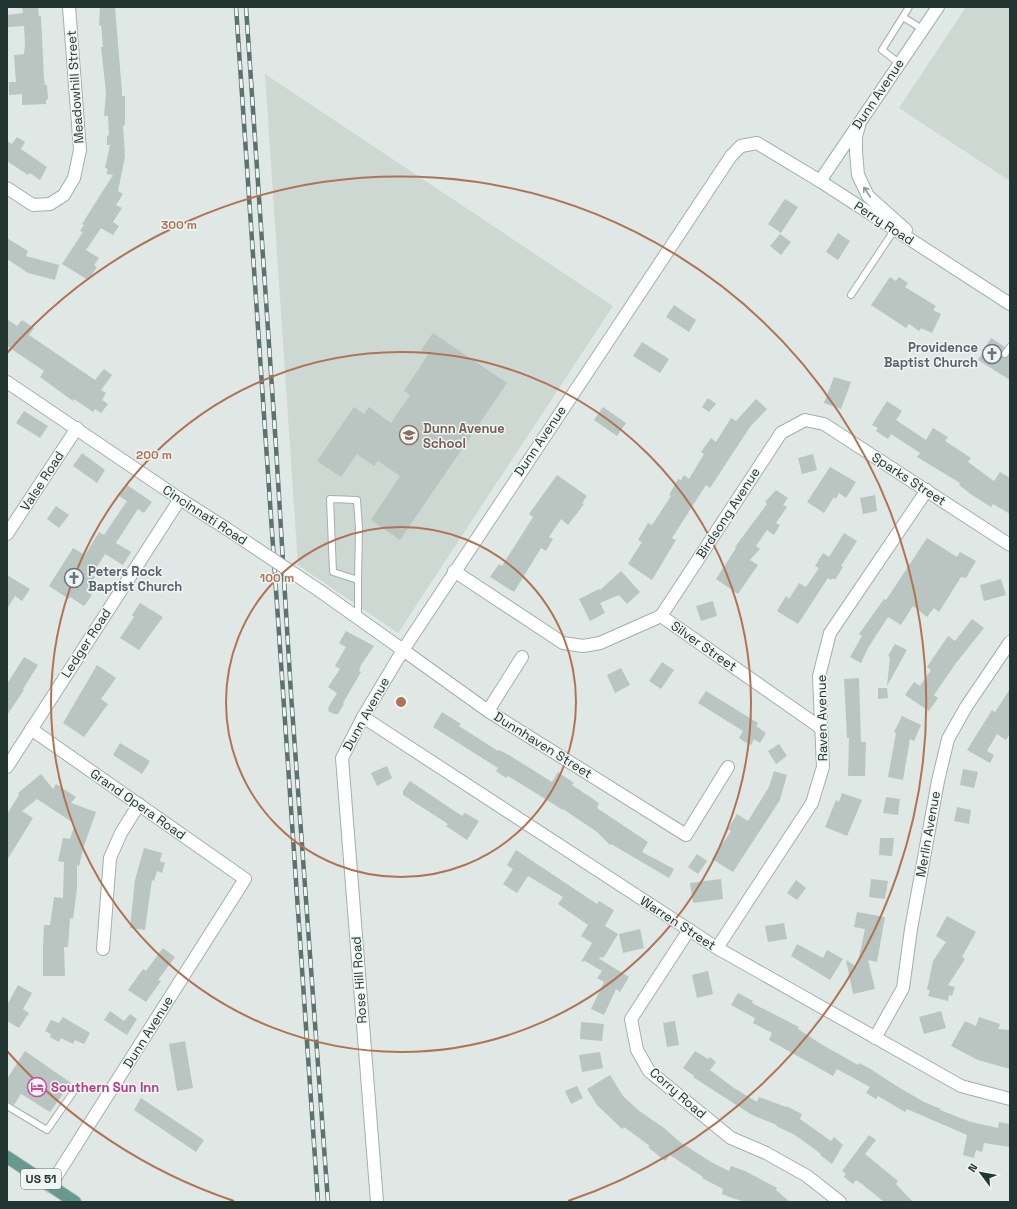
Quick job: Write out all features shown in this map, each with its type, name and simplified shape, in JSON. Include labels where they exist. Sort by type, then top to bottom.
[{"type":"main road","name":"US 51","points":[[7,1156],[75,1202]]},
{"type":"street","name":"Meadowhill Street","points":[[7,188],[33,205],[50,204],[64,195],[74,178],[80,150],[69,7]]},
{"type":"street","name":"Dunn Avenue","points":[[820,181],[938,7]]},
{"type":"street","points":[[861,119],[856,137],[858,176],[868,196],[883,208],[925,249]]},
{"type":"street","name":"Dunn Avenue","points":[[342,758],[363,717],[403,650],[454,571],[731,156],[741,146],[757,144]]},
{"type":"street","name":"Perry Road","points":[[757,144],[820,181],[1010,304]]},
{"type":"street","name":"Cincinnati Road","points":[[7,382],[180,499],[320,591],[403,650]]},
{"type":"street","name":"Sparks Street","points":[[804,420],[824,424],[1010,545]]},
{"type":"street","name":"Birdsong Avenue","points":[[661,616],[781,432],[804,420]]},
{"type":"street","name":"Valse Road","points":[[7,534],[77,428]]},
{"type":"street","name":"Raven Avenue","points":[[717,948],[812,802],[823,767],[819,676],[830,633],[927,490]]},
{"type":"street","name":"Ledger Road","points":[[7,767],[180,499]]},
{"type":"street","name":"Silver Street","points":[[454,571],[563,643],[583,646],[600,643],[661,616],[821,728]]},
{"type":"street","name":"Merlin Avenue","points":[[875,1038],[903,988],[911,929],[936,789],[948,740],[966,707],[1010,642]]},
{"type":"street","name":"Dunnhaven Street","points":[[403,650],[488,711],[686,835],[728,767]]},
{"type":"street","points":[[488,711],[522,657]]},
{"type":"street","name":"Warren Street","points":[[363,717],[717,948],[961,1086],[1010,1098]]},
{"type":"street","name":"Grand Opera Road","points":[[31,729],[246,879]]},
{"type":"street","name":"Rose Hill Road","points":[[342,758],[377,1202]]},
{"type":"street","points":[[103,949],[110,858],[121,833],[139,804]]},
{"type":"street","name":"Dunn Avenue","points":[[50,1186],[246,879]]},
{"type":"street","name":"Corry Road","points":[[689,930],[631,1019],[637,1050],[649,1071],[731,1138],[766,1153],[807,1176],[840,1202]]},
{"type":"lane","points":[[899,63],[882,50],[909,7]]},
{"type":"lane","points":[[903,17],[922,29]]},
{"type":"lane","points":[[850,295],[895,229]]},
{"type":"lane","points":[[1005,354],[1010,347]]},
{"type":"lane","points":[[358,580],[333,572],[330,499],[357,500],[359,528],[358,617]]},
{"type":"lane","points":[[7,1106],[47,1130],[74,1091]]},
{"type":"shaded area","points":[[966,7],[1010,7],[1010,181],[899,108]]},
{"type":"shaded area","name":"Dunn Avenue School","points":[[265,74],[613,306],[398,633],[298,565]]},
{"type":"building","points":[[22,7],[38,7],[39,16],[41,16],[44,79],[45,85],[47,85],[48,99],[46,100],[46,104],[22,105],[22,94],[9,95],[9,82],[16,82],[14,55],[24,54],[25,44],[24,26],[8,27],[7,15],[23,13]]},
{"type":"building","points":[[100,7],[115,7],[122,96],[125,96],[125,125],[123,126],[125,157],[118,191],[123,194],[116,205],[122,208],[113,222],[119,226],[113,235],[101,228],[86,250],[99,258],[94,265],[97,267],[88,280],[62,264],[83,232],[80,231],[84,225],[82,224],[113,175],[106,174],[108,169],[105,168],[110,145],[107,145],[107,136],[109,135],[108,116],[104,116],[106,93],[101,47],[103,47],[101,25],[99,26]]},
{"type":"building","points":[[17,137],[25,142],[21,149],[47,167],[40,180],[30,173],[28,175],[7,161],[7,141],[12,144]]},
{"type":"building","points":[[785,199],[798,207],[781,233],[768,224]]},
{"type":"building","points":[[838,233],[850,241],[838,260],[826,252]]},
{"type":"building","points":[[780,234],[791,242],[781,255],[770,246]]},
{"type":"building","points":[[7,238],[28,251],[26,256],[59,265],[55,280],[28,273],[7,259]]},
{"type":"building","points":[[890,277],[896,281],[899,277],[908,283],[905,287],[936,306],[933,310],[941,314],[932,333],[921,328],[919,331],[909,324],[906,328],[871,305]]},
{"type":"building","points":[[674,305],[696,320],[689,332],[666,317]]},
{"type":"building","points":[[7,319],[17,326],[22,320],[34,328],[29,335],[95,380],[104,369],[112,375],[101,390],[106,393],[102,400],[108,404],[101,413],[95,409],[93,412],[74,399],[73,401],[40,377],[44,371],[7,346]]},
{"type":"building","points":[[433,333],[507,383],[400,540],[371,520],[400,476],[378,461],[374,466],[357,454],[341,477],[317,461],[354,407],[364,414],[369,407],[391,423],[410,395],[404,391],[428,355],[421,350]]},
{"type":"building","name":"Providence Baptist Church","points":[[991,338],[1005,347],[1001,353],[1002,357],[1006,358],[1010,355],[1010,380],[978,360]]},
{"type":"building","points":[[642,342],[669,359],[660,373],[633,356]]},
{"type":"building","points":[[834,377],[851,382],[841,409],[824,403]]},
{"type":"building","points":[[708,398],[716,404],[709,412],[702,407]]},
{"type":"building","points":[[756,399],[767,409],[750,427],[710,488],[706,485],[672,538],[676,540],[652,580],[628,564],[642,542],[638,540],[648,523],[652,525],[671,496],[669,495],[678,479],[681,480],[684,475],[689,479],[704,454],[701,452],[711,438],[716,442],[731,418],[736,421]]},
{"type":"building","points":[[887,401],[902,411],[896,420],[926,440],[933,428],[948,437],[945,441],[971,458],[968,462],[994,481],[1000,472],[1010,478],[1010,514],[993,504],[991,507],[972,495],[959,485],[960,483],[917,457],[920,453],[891,434],[888,439],[876,431],[878,428],[872,425]]},
{"type":"building","points":[[603,407],[626,423],[617,436],[594,420]]},
{"type":"building","points":[[24,411],[48,426],[40,438],[16,423]]},
{"type":"building","points":[[82,453],[105,470],[97,483],[73,466]]},
{"type":"building","points":[[813,454],[817,470],[802,474],[798,458]]},
{"type":"building","points":[[830,467],[856,482],[846,498],[839,493],[836,499],[834,497],[824,513],[807,502]]},
{"type":"building","points":[[557,475],[587,496],[582,503],[584,504],[568,525],[561,519],[549,537],[553,539],[546,551],[541,548],[514,592],[490,577],[499,564],[502,566],[533,517],[529,514]]},
{"type":"building","points":[[127,485],[152,502],[144,513],[138,509],[116,543],[131,552],[123,565],[105,554],[92,575],[95,577],[86,591],[92,595],[84,606],[70,597],[69,599],[49,586],[73,548],[85,555],[99,532],[104,535],[127,501],[119,496]]},
{"type":"building","points":[[776,490],[788,498],[783,505],[787,507],[776,523],[780,525],[774,535],[767,530],[756,546],[760,549],[750,560],[758,565],[738,594],[716,579],[736,548],[735,547],[767,504],[765,502]]},
{"type":"building","points":[[875,495],[877,511],[863,514],[860,498]]},
{"type":"building","points":[[56,506],[69,515],[59,528],[47,519]]},
{"type":"building","points":[[844,533],[857,541],[841,566],[843,567],[835,580],[833,578],[831,580],[828,578],[798,624],[777,611],[786,596],[789,599],[799,583],[806,587],[819,568],[815,566],[823,553],[829,557]]},
{"type":"building","points":[[927,538],[957,557],[960,552],[976,561],[966,578],[961,577],[939,612],[934,608],[927,617],[913,606],[901,625],[888,617],[868,648],[861,663],[850,657],[862,636],[859,634],[884,599],[886,600]]},
{"type":"building","points":[[621,571],[640,592],[627,604],[619,595],[600,603],[605,613],[590,621],[579,599],[599,589],[600,590]]},
{"type":"building","points":[[7,575],[30,589],[22,601],[15,596],[7,609]]},
{"type":"building","points":[[1001,579],[1006,595],[984,601],[980,585]]},
{"type":"building","points":[[713,601],[717,616],[701,621],[696,606]]},
{"type":"building","points":[[140,603],[163,617],[139,650],[120,638],[134,617],[132,615]]},
{"type":"building","points":[[972,619],[984,628],[956,663],[934,695],[938,698],[929,711],[905,695],[914,682],[920,686],[931,670],[927,667],[948,636],[955,641]]},
{"type":"building","points":[[346,631],[374,646],[361,665],[359,671],[361,672],[343,703],[344,704],[338,714],[334,714],[328,711],[328,708],[337,693],[328,687],[340,669],[335,666],[346,647],[339,643]]},
{"type":"building","points":[[895,644],[907,650],[887,686],[890,657],[888,656]]},
{"type":"building","points":[[24,657],[38,665],[23,689],[24,690],[7,715],[7,684]]},
{"type":"building","points":[[662,662],[674,670],[661,689],[649,681]]},
{"type":"building","points":[[97,665],[116,678],[101,699],[108,704],[84,737],[63,723]]},
{"type":"building","points":[[621,668],[630,685],[615,693],[607,675]]},
{"type":"building","points":[[859,678],[861,742],[866,742],[865,776],[848,776],[849,738],[847,738],[844,679]]},
{"type":"building","points":[[878,688],[887,688],[888,698],[878,699]]},
{"type":"building","points":[[1010,689],[1010,733],[1006,740],[997,734],[987,751],[994,755],[990,763],[967,750],[992,710],[995,712]]},
{"type":"building","points":[[706,691],[758,723],[756,726],[766,733],[760,743],[754,739],[751,745],[743,741],[739,738],[743,731],[698,703]]},
{"type":"building","points":[[442,712],[461,724],[459,726],[498,751],[499,750],[509,755],[552,782],[558,772],[574,783],[572,785],[599,803],[597,808],[648,842],[642,852],[674,869],[669,878],[611,844],[610,845],[597,832],[563,809],[508,776],[506,778],[496,771],[498,768],[433,727]]},
{"type":"building","points":[[902,716],[921,725],[914,741],[910,739],[903,780],[888,777],[896,733],[894,732]]},
{"type":"building","points":[[120,743],[150,761],[142,774],[113,755]]},
{"type":"building","points":[[779,744],[787,756],[776,764],[768,751]]},
{"type":"building","points":[[387,766],[392,778],[377,786],[371,773]]},
{"type":"building","points":[[963,769],[978,772],[974,788],[960,785]]},
{"type":"building","points":[[774,771],[787,775],[780,800],[733,872],[712,859],[731,831],[728,829],[737,814],[748,821],[769,787]]},
{"type":"building","points":[[41,774],[53,789],[56,784],[76,797],[71,803],[96,812],[84,846],[79,866],[77,865],[77,889],[73,919],[70,918],[68,947],[64,947],[65,976],[43,976],[44,925],[50,925],[54,897],[63,898],[64,862],[58,861],[63,838],[70,839],[75,824],[37,799],[22,811],[33,818],[7,860],[7,814],[19,795],[18,793]]},
{"type":"building","points":[[410,781],[462,816],[465,813],[479,821],[467,840],[446,826],[448,824],[403,795],[403,791]]},
{"type":"building","points":[[842,793],[862,800],[847,836],[825,827],[836,800],[839,802]]},
{"type":"building","points":[[886,797],[900,799],[898,815],[883,813]]},
{"type":"building","points":[[957,807],[971,810],[969,824],[954,821]]},
{"type":"building","points":[[880,838],[894,838],[892,856],[879,855]]},
{"type":"building","points":[[144,848],[162,853],[160,861],[165,863],[162,873],[157,871],[154,881],[152,880],[145,930],[130,928],[135,880]]},
{"type":"building","points":[[516,850],[597,904],[599,901],[614,910],[605,926],[618,934],[604,957],[598,958],[629,977],[620,992],[616,989],[604,1015],[591,1009],[604,982],[597,978],[602,971],[585,961],[581,962],[592,943],[581,936],[588,925],[558,904],[563,897],[528,876],[517,893],[503,884],[513,869],[507,865]]},
{"type":"building","points":[[697,854],[707,861],[698,874],[688,867]]},
{"type":"building","points":[[721,879],[723,899],[693,903],[690,883]]},
{"type":"building","points":[[871,879],[888,881],[885,899],[869,897]]},
{"type":"building","points":[[796,880],[806,888],[797,900],[787,893]]},
{"type":"building","points":[[857,912],[885,917],[877,962],[868,960],[875,989],[853,994],[846,960],[857,967],[865,929],[854,927]]},
{"type":"building","points":[[947,916],[976,932],[962,957],[965,959],[948,985],[955,987],[952,996],[949,995],[948,1001],[928,996],[930,990],[927,990],[933,961],[946,942],[936,936]]},
{"type":"building","points":[[784,923],[787,939],[768,942],[765,926]]},
{"type":"building","points":[[640,929],[644,948],[623,953],[619,934]]},
{"type":"building","points":[[797,944],[823,958],[827,950],[843,959],[830,980],[791,956]]},
{"type":"building","points":[[163,948],[175,957],[158,980],[161,981],[146,1002],[128,990],[143,969],[146,971]]},
{"type":"building","points":[[708,971],[713,994],[697,998],[692,975]]},
{"type":"building","points":[[18,985],[32,993],[23,1009],[29,1013],[19,1028],[7,1021],[7,1005]]},
{"type":"building","points":[[738,993],[753,1001],[752,1003],[799,1027],[798,1029],[821,1044],[858,1065],[859,1063],[869,1068],[924,1102],[941,1109],[940,1110],[971,1122],[998,1128],[999,1122],[1010,1124],[1010,1147],[984,1143],[982,1152],[976,1150],[974,1158],[963,1155],[967,1135],[907,1109],[905,1112],[878,1096],[876,1099],[866,1093],[870,1087],[837,1069],[833,1076],[769,1040],[772,1033],[753,1023],[755,1018],[731,1005]]},
{"type":"building","points":[[110,1011],[124,1021],[130,1014],[137,1019],[127,1035],[104,1020]]},
{"type":"building","points":[[941,1011],[946,1028],[924,1034],[919,1017]]},
{"type":"building","points":[[63,1017],[90,1033],[84,1044],[75,1040],[73,1044],[61,1038],[59,1042],[50,1037],[51,1034],[45,1031],[51,1020],[59,1023]]},
{"type":"building","points":[[979,1017],[1000,1024],[998,1029],[1010,1030],[1010,1069],[978,1060],[951,1046],[965,1021],[976,1026]]},
{"type":"building","points":[[675,1021],[679,1045],[667,1047],[663,1023]]},
{"type":"building","points":[[581,1022],[604,1024],[602,1041],[580,1039]]},
{"type":"building","points":[[185,1041],[193,1088],[177,1091],[169,1044]]},
{"type":"building","name":"Southern Sun Inn","points":[[25,1051],[71,1083],[50,1112],[21,1094],[14,1105],[7,1101],[7,1079]]},
{"type":"building","points":[[695,1051],[708,1059],[710,1057],[716,1062],[710,1070],[734,1088],[757,1102],[759,1097],[786,1106],[802,1114],[800,1119],[831,1141],[834,1137],[843,1145],[832,1164],[795,1135],[776,1126],[777,1125],[752,1115],[693,1077],[694,1076],[683,1068]]},
{"type":"building","points":[[600,1052],[603,1068],[582,1072],[579,1055]]},
{"type":"building","points":[[610,1075],[623,1096],[638,1110],[664,1128],[680,1142],[711,1162],[729,1171],[731,1166],[745,1171],[777,1188],[776,1190],[790,1202],[746,1202],[732,1198],[722,1194],[723,1189],[702,1178],[703,1177],[670,1155],[665,1161],[648,1147],[650,1146],[624,1127],[622,1129],[597,1105],[587,1089]]},
{"type":"building","points":[[577,1086],[583,1098],[571,1104],[565,1091]]},
{"type":"building","points":[[141,1098],[204,1140],[196,1152],[134,1110]]},
{"type":"building","points":[[869,1135],[876,1140],[865,1154],[898,1181],[896,1184],[913,1202],[884,1202],[856,1180],[853,1184],[844,1177],[846,1174],[842,1171]]},
{"type":"railway","points":[[236,7],[318,1202]]},
{"type":"railway","points":[[246,7],[291,694],[328,1202]]},
{"type":"place","name":"Providence Baptist Church","points":[[992,354]]},
{"type":"place","name":"Dunn Avenue School","points":[[409,435]]},
{"type":"place","name":"Peters Rock Baptist Church","points":[[74,578]]},
{"type":"place","name":"Southern Sun Inn","points":[[37,1087]]}]
